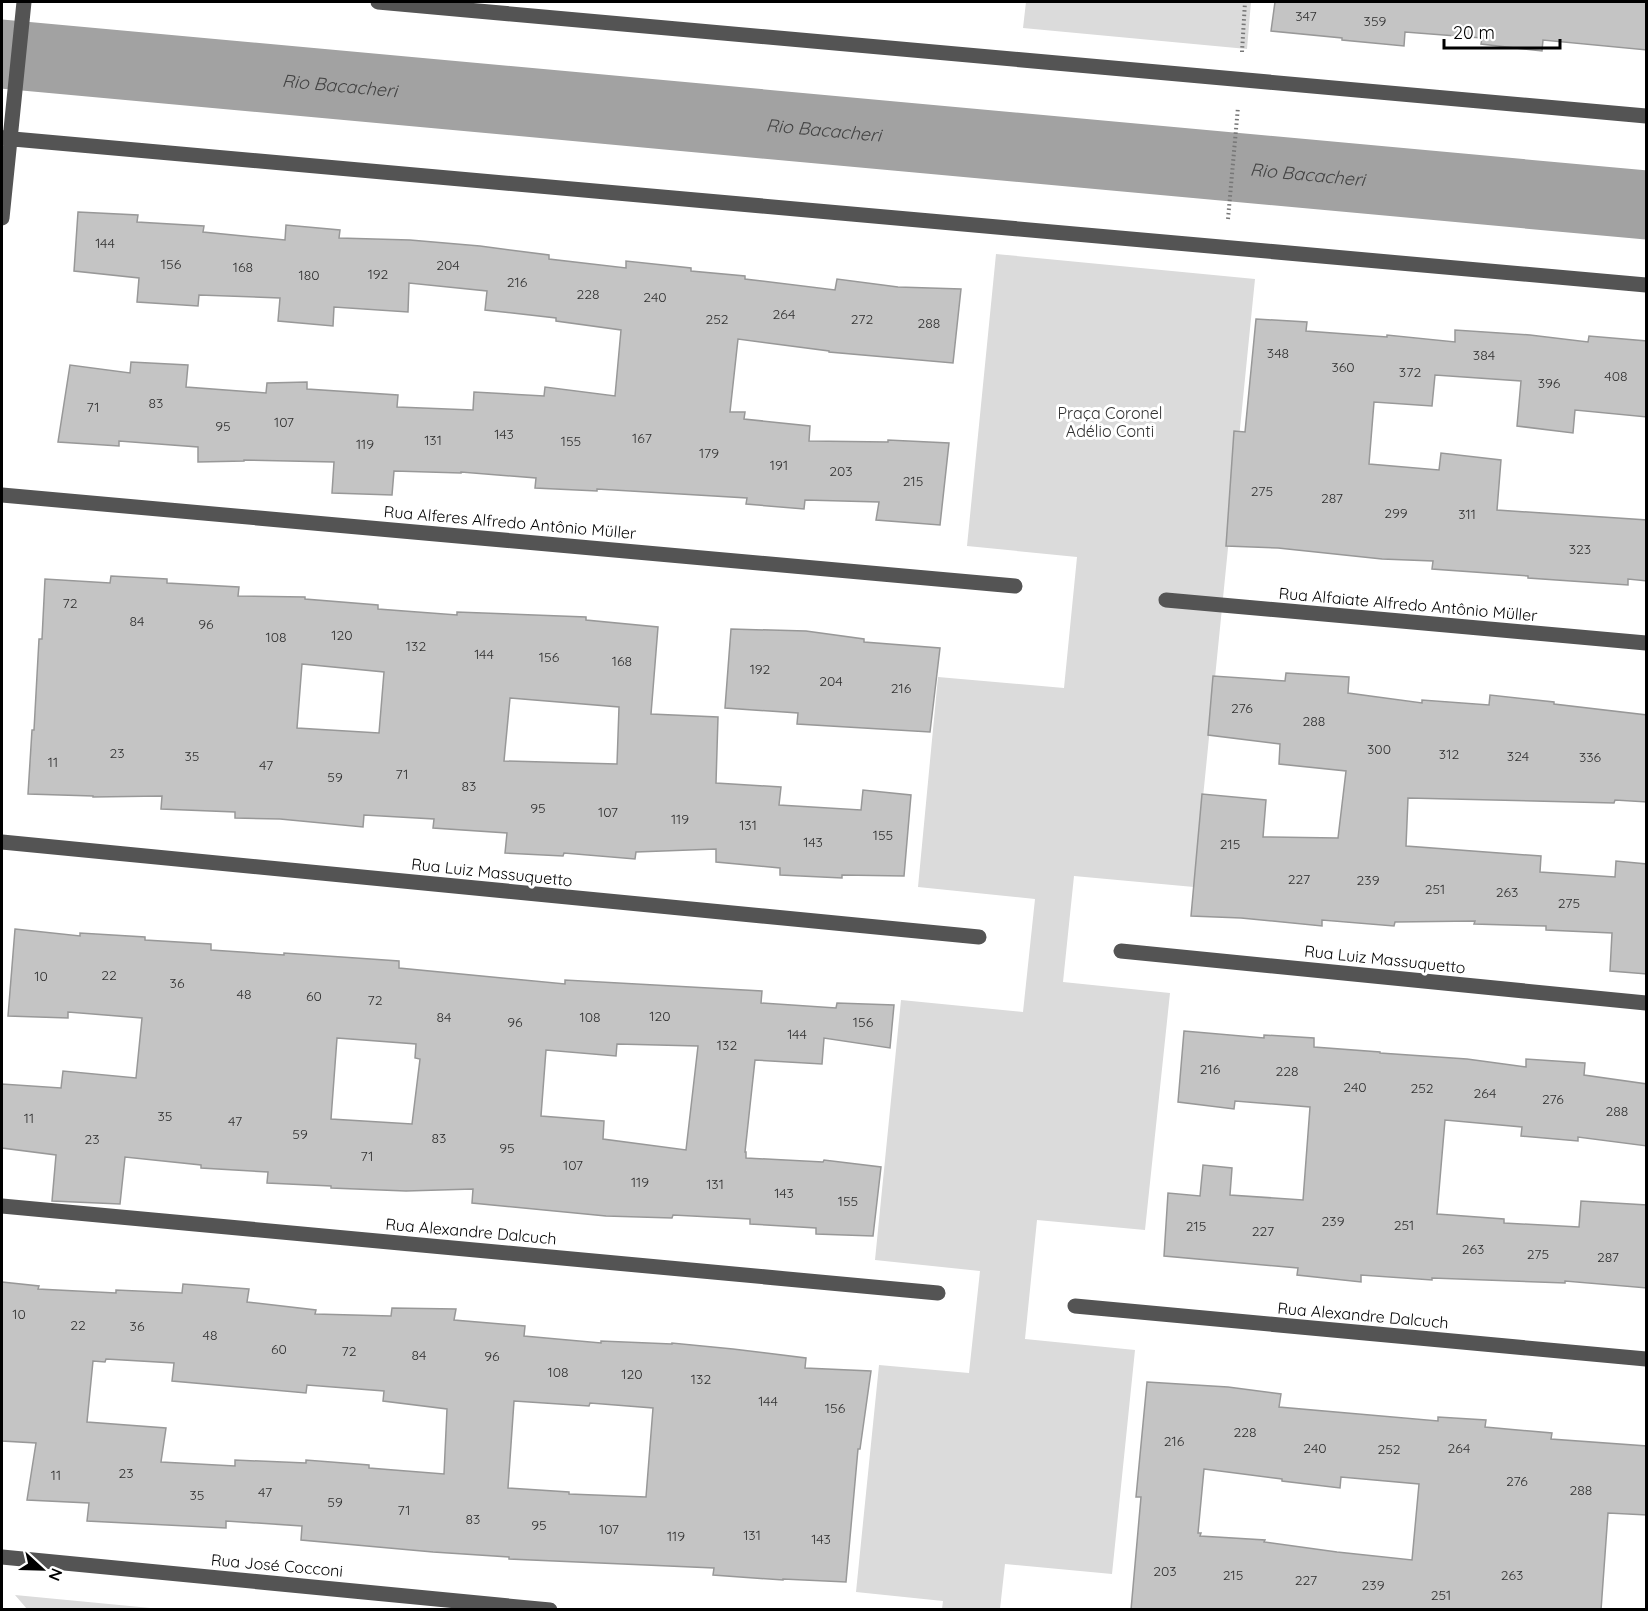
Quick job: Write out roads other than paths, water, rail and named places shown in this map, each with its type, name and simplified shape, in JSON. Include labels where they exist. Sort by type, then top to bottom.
[{"type":"street","points":[[378,2],[1647,116]]},
{"type":"street","points":[[2,218],[6,138],[12,116],[24,4]]},
{"type":"street","points":[[6,138],[1647,285]]},
{"type":"street","name":"Rua Alferes Alfredo Antônio Müller","points":[[2,495],[1015,586]]},
{"type":"street","name":"Rua Alfaiate Alfredo Antônio Müller","points":[[1166,600],[1647,643]]},
{"type":"street","name":"Rua Luiz Massuquetto","points":[[2,842],[979,937]]},
{"type":"street","name":"Rua Luiz Massuquetto","points":[[1120,951],[1647,1003]]},
{"type":"street","name":"Rua Alexandre Dalcuch","points":[[2,1206],[938,1293]]},
{"type":"street","name":"Rua Alexandre Dalcuch","points":[[1076,1306],[1647,1359]]},
{"type":"street","name":"Rua José Cocconi","points":[[2,1557],[550,1610]]},
{"type":"waterway","name":"Rio Bacacheri","points":[[2,54],[1646,205]]},
{"type":"park label","name":"Praça Coronel Adélio Conti","points":[[1110,422]]}]
